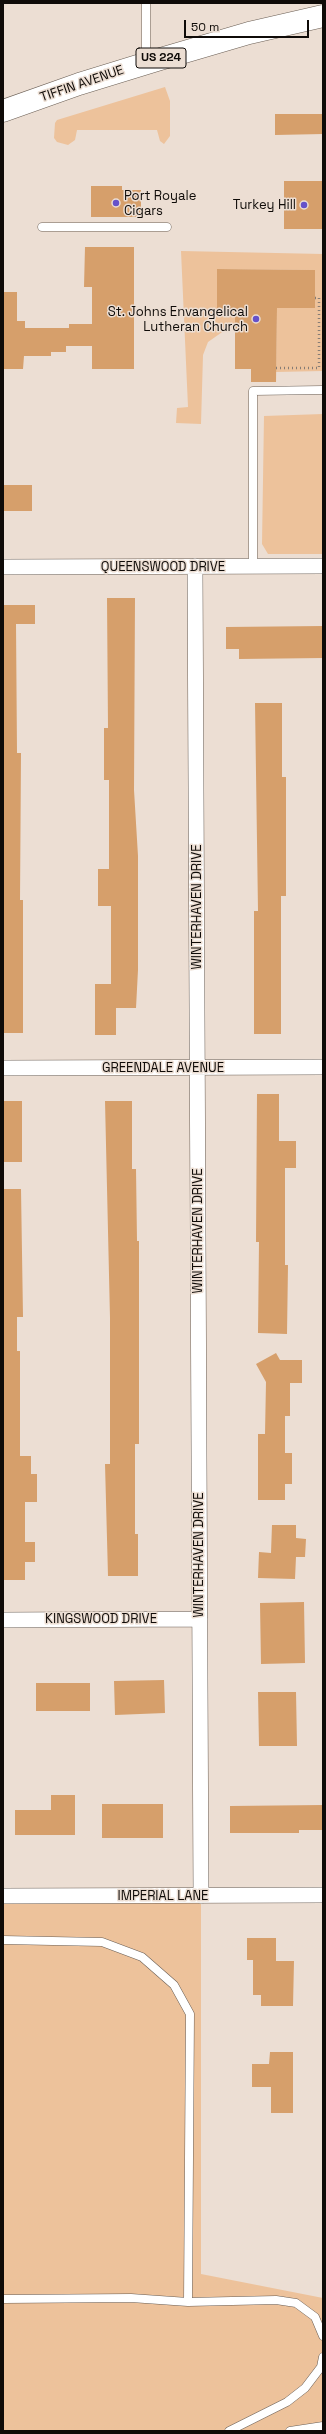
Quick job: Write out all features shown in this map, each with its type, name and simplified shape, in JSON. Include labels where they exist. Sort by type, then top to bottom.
[{"type":"highway","name":"TIFFIN AVENUE","points":[[3,111],[146,63],[249,33],[323,16]]},
{"type":"street","name":"WINTERHAVEN DRIVE","points":[[195,566],[201,1896]]},
{"type":"street","name":"QUEENSWOOD DRIVE","points":[[3,568],[323,566]]},
{"type":"street","name":"GREENDALE AVENUE","points":[[3,1068],[323,1067]]},
{"type":"street","name":"KINGSWOOD DRIVE","points":[[3,1620],[200,1619]]},
{"type":"street","name":"IMPERIAL LANE","points":[[3,1896],[323,1895]]},
{"type":"lane","points":[[146,3],[146,63]]},
{"type":"lane","points":[[42,227],[167,228]]},
{"type":"lane","points":[[253,566],[253,391],[323,390]]},
{"type":"lane","points":[[3,1940],[102,1942],[142,1957],[174,1985],[190,2014],[188,2302]]},
{"type":"lane","points":[[3,2299],[131,2298],[188,2302],[276,2300],[296,2304],[315,2317],[323,2336]]},
{"type":"lane","points":[[229,2431],[287,2402],[305,2388],[321,2367],[323,2357]]},
{"type":"lane","points":[[290,2431],[323,2426]]},
{"type":"path","points":[[276,368],[319,368],[319,298],[315,298]]},
{"type":"shaded area","points":[[165,87],[170,101],[170,136],[164,144],[160,141],[157,130],[77,130],[75,140],[68,145],[57,142],[54,138],[55,123],[57,120]]},
{"type":"shaded area","points":[[181,251],[323,254],[323,371],[276,372],[277,308],[315,308],[315,270],[217,269],[217,310],[235,311],[235,327],[228,328],[208,342],[203,355],[201,424],[176,423],[177,408],[188,407]]},
{"type":"shaded area","points":[[323,414],[323,554],[268,554],[262,544],[264,416]]},
{"type":"shaded area","points":[[3,1896],[201,1896],[201,2274],[323,2298],[323,2431],[3,2431]]},
{"type":"building","points":[[275,114],[323,114],[323,134],[275,135]]},
{"type":"building","name":"Turkey Hill","points":[[284,181],[323,181],[323,229],[284,229]]},
{"type":"building","name":"Port Royale Cigars","points":[[91,186],[122,186],[122,190],[141,190],[141,217],[91,217]]},
{"type":"building","points":[[85,247],[134,247],[134,369],[92,369],[92,346],[66,346],[66,352],[51,352],[51,356],[24,356],[23,369],[3,369],[3,292],[17,292],[17,321],[25,321],[25,328],[69,328],[69,324],[92,324],[92,287],[84,287]]},
{"type":"building","name":"St. Johns Envangelical Lutheran Church","points":[[217,269],[315,270],[315,308],[277,308],[276,382],[251,382],[251,369],[235,369],[235,311],[217,311]]},
{"type":"building","points":[[3,485],[32,485],[32,511],[3,511]]},
{"type":"building","points":[[107,598],[135,598],[134,790],[138,856],[138,970],[136,1008],[116,1008],[116,1035],[95,1035],[95,984],[111,984],[111,906],[98,906],[98,869],[109,869],[109,780],[104,780],[104,728],[108,728]]},
{"type":"building","points":[[3,605],[35,605],[35,624],[16,624],[17,753],[21,753],[20,900],[23,900],[23,1033],[3,1033]]},
{"type":"building","points":[[323,626],[323,658],[239,659],[239,649],[226,649],[226,627]]},
{"type":"building","points":[[255,703],[282,703],[282,777],[286,777],[286,896],[281,896],[281,1034],[254,1034],[254,911],[258,911]]},
{"type":"building","points":[[257,1094],[279,1094],[279,1141],[296,1141],[296,1168],[285,1168],[285,1265],[288,1265],[287,1334],[258,1333],[259,1242],[256,1242]]},
{"type":"building","points":[[3,1101],[22,1101],[22,1162],[3,1162]]},
{"type":"building","points":[[105,1101],[132,1101],[132,1169],[136,1169],[137,1241],[139,1241],[139,1444],[135,1444],[135,1534],[138,1534],[138,1576],[108,1576],[105,1464],[110,1464],[110,1318]]},
{"type":"building","points":[[3,1189],[21,1189],[23,1317],[17,1317],[17,1351],[20,1351],[20,1456],[31,1456],[31,1474],[37,1474],[37,1502],[25,1502],[25,1542],[35,1542],[35,1562],[25,1562],[25,1580],[3,1580]]},
{"type":"building","points":[[276,1353],[280,1360],[302,1360],[302,1383],[290,1383],[290,1416],[285,1416],[285,1453],[292,1453],[292,1484],[285,1484],[285,1500],[258,1500],[258,1434],[265,1434],[266,1382],[256,1364]]},
{"type":"building","points":[[272,1525],[296,1525],[296,1538],[306,1539],[305,1557],[296,1557],[295,1579],[258,1578],[259,1552],[271,1553]]},
{"type":"building","points":[[304,1602],[305,1663],[261,1664],[260,1603]]},
{"type":"building","points":[[164,1680],[165,1713],[115,1715],[114,1681]]},
{"type":"building","points":[[36,1683],[90,1683],[90,1711],[36,1711]]},
{"type":"building","points":[[258,1692],[296,1692],[297,1746],[259,1746]]},
{"type":"building","points":[[51,1795],[75,1795],[75,1835],[15,1835],[15,1810],[51,1810]]},
{"type":"building","points":[[102,1804],[163,1804],[163,1838],[102,1838]]},
{"type":"building","points":[[323,1805],[323,1830],[299,1830],[299,1833],[230,1833],[230,1806]]},
{"type":"building","points":[[247,1938],[276,1938],[276,1961],[294,1961],[293,2006],[261,2006],[261,1995],[253,1995],[253,1960],[247,1960]]},
{"type":"building","points":[[270,2052],[293,2052],[293,2113],[271,2113],[271,2087],[252,2087],[252,2064],[269,2064]]},
{"type":"place","name":"Port Royale Cigars","points":[[116,203]]},
{"type":"place","name":"Turkey Hill","points":[[304,205]]},
{"type":"place","name":"St. Johns Envangelical Lutheran Church","points":[[256,319]]}]
